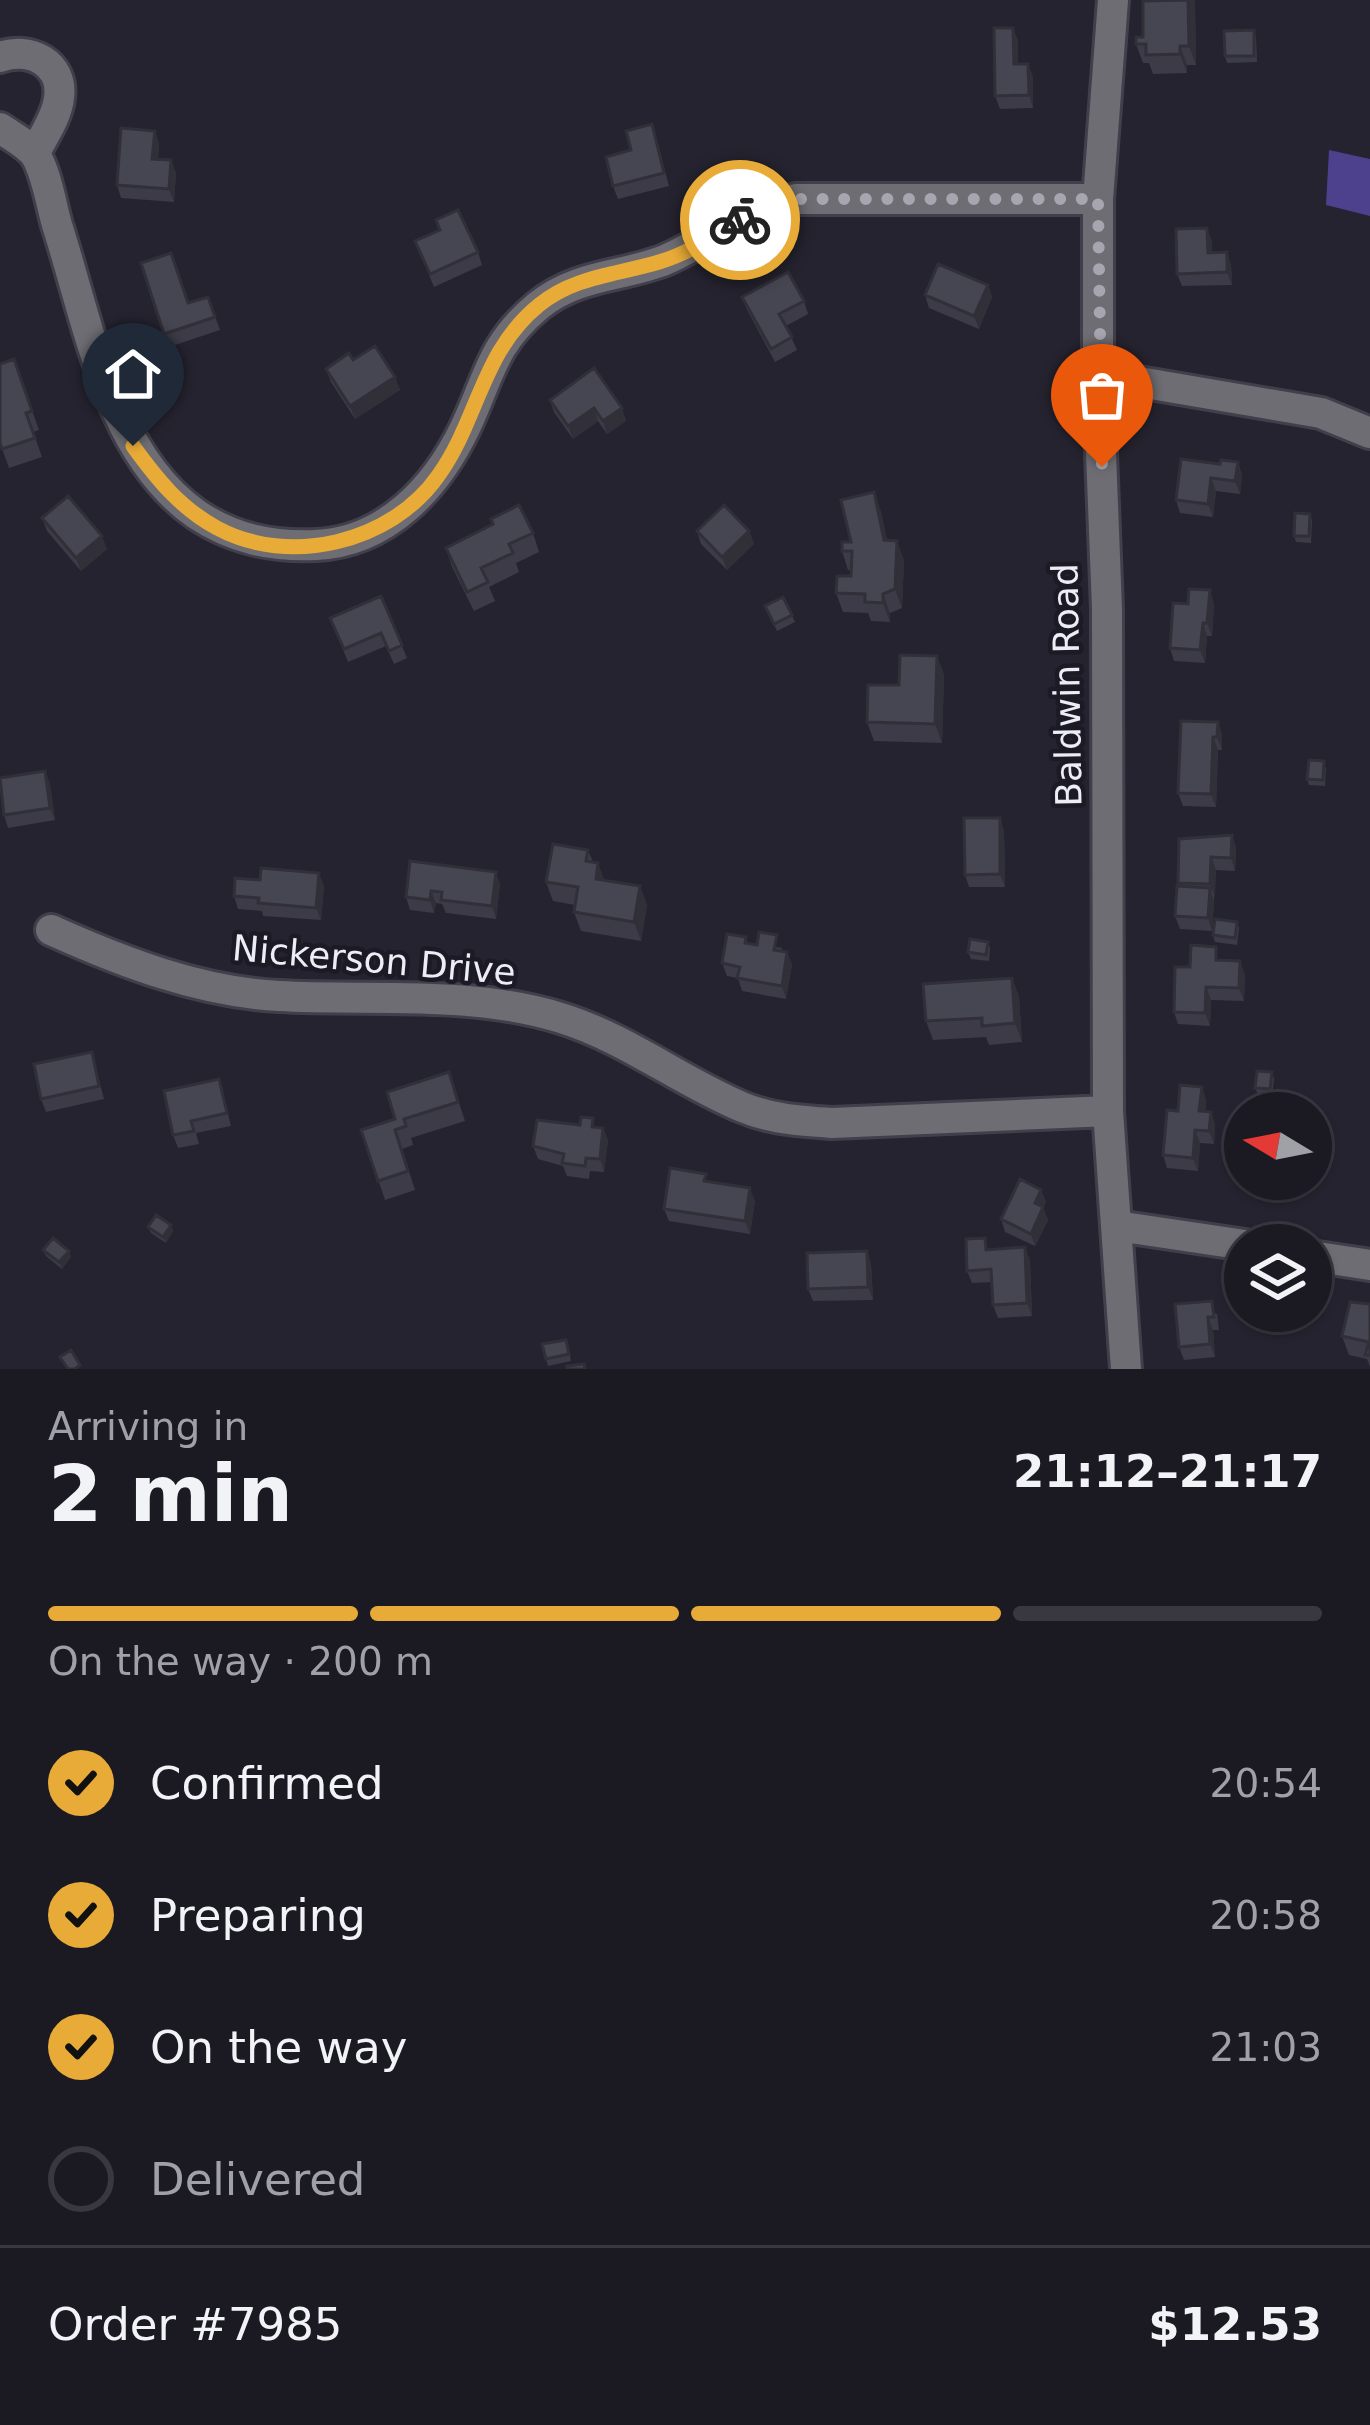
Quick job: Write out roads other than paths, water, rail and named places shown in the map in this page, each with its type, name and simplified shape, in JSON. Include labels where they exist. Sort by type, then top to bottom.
[{"type":"street","name":"Baldwin Road","points":[[1113,0],[1098,199],[1098,376],[1107,609],[1108,1111],[1126,1369]]},
{"type":"street","points":[[0,57],[17,52],[35,55],[50,67],[59,84],[59,103],[35,153]]},
{"type":"street","points":[[0,128],[35,153],[111,396],[133,446],[169,495],[219,530],[278,547],[338,544],[393,520],[437,478],[466,427],[486,370],[508,334],[541,303],[579,281],[660,262],[751,213],[796,199],[1098,199]]},
{"type":"street","points":[[1098,376],[1321,413],[1370,433]]},
{"type":"street","name":"Nickerson Drive","points":[[51,930],[111,957],[204,985],[276,997],[439,1000],[559,1017],[606,1035],[743,1107],[787,1119],[832,1123],[1108,1111]]},
{"type":"street","points":[[1117,1226],[1224,1242]]},
{"type":"street","points":[[1332,1259],[1370,1265]]}]
